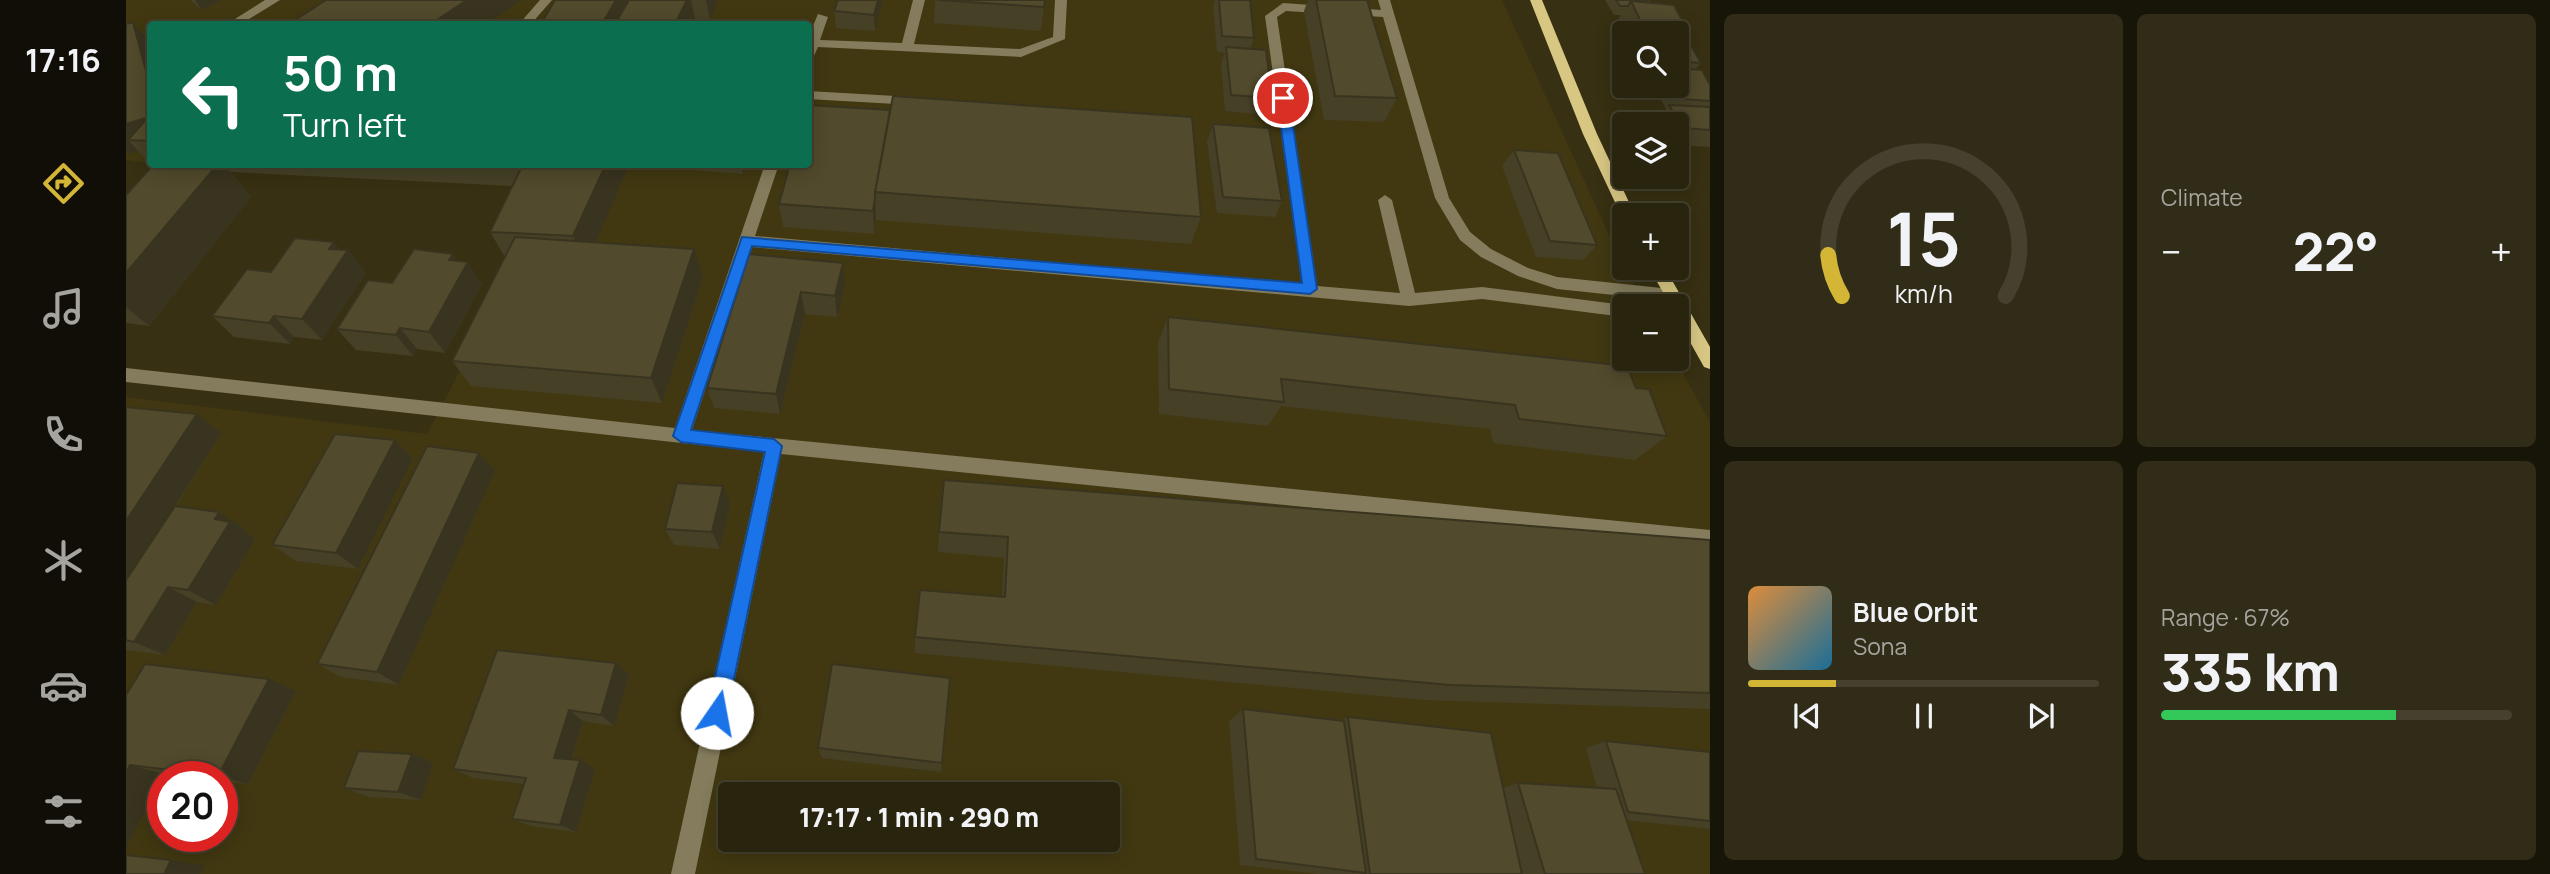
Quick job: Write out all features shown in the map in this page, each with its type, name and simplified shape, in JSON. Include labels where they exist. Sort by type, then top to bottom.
[{"type":"main road","points":[[1536,0],[1590,134],[1622,203]]},
{"type":"main road","points":[[1689,330],[1710,362]]},
{"type":"street","points":[[238,21],[274,0]]},
{"type":"street","points":[[528,21],[546,0]]},
{"type":"street","points":[[907,48],[919,0]]},
{"type":"street","points":[[822,17],[813,43],[1021,53],[1045,47],[1059,39],[1061,0]]},
{"type":"street","points":[[1310,289],[1271,16],[1283,7],[1386,7],[1442,198],[1465,236],[1486,253],[1557,283],[1662,294]]},
{"type":"street","points":[[812,96],[934,102]]},
{"type":"street","points":[[681,436],[771,168]]},
{"type":"street","points":[[1385,200],[1409,300]]},
{"type":"street","points":[[747,241],[1310,289],[1409,300],[1482,293],[1612,309]]},
{"type":"street","points":[[126,374],[774,446],[1710,539]]},
{"type":"street","points":[[683,874],[774,446]]},
{"type":"shaded area","points":[[126,0],[1502,0],[1612,242],[1612,280],[1631,280],[1640,294],[1612,294],[1612,371],[1682,371],[1710,422],[1710,874],[126,874],[126,397],[427,434],[554,189],[226,168],[812,168],[812,21],[147,21],[147,163],[126,160]]},
{"type":"building","points":[[326,0],[467,0],[436,21],[294,21]]},
{"type":"building","points":[[555,0],[616,0],[604,21],[543,21]]},
{"type":"building","points":[[629,0],[687,0],[676,21],[617,21]]},
{"type":"building","points":[[838,0],[878,0],[874,15],[834,11]]},
{"type":"building","points":[[938,0],[1045,0],[1044,7]]},
{"type":"building","points":[[1219,0],[1250,0],[1254,38],[1222,36]]},
{"type":"building","points":[[1316,0],[1367,0],[1397,98],[1335,96]]},
{"type":"building","points":[[1616,0],[1650,0],[1652,3],[1631,1],[1628,6],[1620,6]]},
{"type":"building","points":[[1631,1],[1674,5],[1682,21],[1641,21]]},
{"type":"building","points":[[133,22],[147,75],[147,118],[126,124],[126,24]]},
{"type":"building","points":[[1689,42],[1701,63],[1689,62]]},
{"type":"building","points":[[1226,47],[1266,50],[1272,98],[1231,95]]},
{"type":"building","points":[[1689,69],[1702,70],[1710,85],[1710,101],[1683,99],[1689,98]]},
{"type":"building","points":[[893,96],[1192,117],[1201,217],[875,192]]},
{"type":"building","points":[[812,105],[890,110],[873,211],[779,204],[789,168],[812,168]]},
{"type":"building","points":[[1669,105],[1710,107],[1710,130],[1689,128],[1689,112],[1673,112]]},
{"type":"building","points":[[147,118],[147,141],[128,140]]},
{"type":"building","points":[[1213,124],[1269,128],[1282,201],[1223,197]]},
{"type":"building","points":[[1514,150],[1558,153],[1597,245],[1550,241]]},
{"type":"building","points":[[150,168],[215,168],[126,273],[126,195]]},
{"type":"building","points":[[521,168],[604,168],[573,236],[490,232]]},
{"type":"building","points":[[515,237],[694,249],[651,378],[452,361]]},
{"type":"building","points":[[295,238],[334,242],[329,249],[348,250],[302,319],[274,316],[269,323],[212,316],[247,269],[271,272]]},
{"type":"building","points":[[414,249],[453,254],[449,260],[468,262],[429,332],[400,328],[396,335],[337,329],[368,280],[392,283]]},
{"type":"building","points":[[749,254],[843,263],[835,296],[801,292],[776,394],[707,388]]},
{"type":"building","points":[[1168,317],[1612,364],[1612,371],[1629,371],[1636,388],[1649,389],[1667,436],[1519,419],[1515,405],[1281,379],[1284,402],[1169,389]]},
{"type":"building","points":[[126,407],[197,414],[126,521]]},
{"type":"building","points":[[335,434],[395,440],[336,553],[272,545]]},
{"type":"building","points":[[427,446],[479,453],[377,672],[317,664]]},
{"type":"building","points":[[944,480],[1710,540],[1710,693],[1450,685],[915,637],[920,590],[1005,597],[1008,537],[939,532]]},
{"type":"building","points":[[677,483],[723,486],[712,532],[665,529]]},
{"type":"building","points":[[175,506],[219,512],[215,519],[230,522],[188,590],[168,587],[134,642],[126,640],[126,580]]},
{"type":"building","points":[[497,650],[616,663],[601,715],[569,710],[554,758],[580,760],[560,825],[512,819],[526,778],[453,769]]},
{"type":"building","points":[[145,664],[269,679],[226,761],[147,761],[147,767],[130,765],[126,773],[126,695]]},
{"type":"building","points":[[832,664],[950,678],[942,763],[818,748]]},
{"type":"building","points":[[1243,709],[1344,721],[1366,873],[1256,859]]},
{"type":"building","points":[[1348,717],[1491,733],[1522,874],[1370,874]]},
{"type":"building","points":[[1606,741],[1710,752],[1710,821],[1628,812]]},
{"type":"building","points":[[358,751],[412,754],[398,792],[344,788]]},
{"type":"building","points":[[1518,783],[1616,789],[1645,874],[1545,874]]},
{"type":"building","points":[[126,855],[171,860],[164,874],[126,874]]},
{"type":"route","points":[[717,713],[774,446],[681,436],[747,241],[1310,289],[1283,98]]}]
